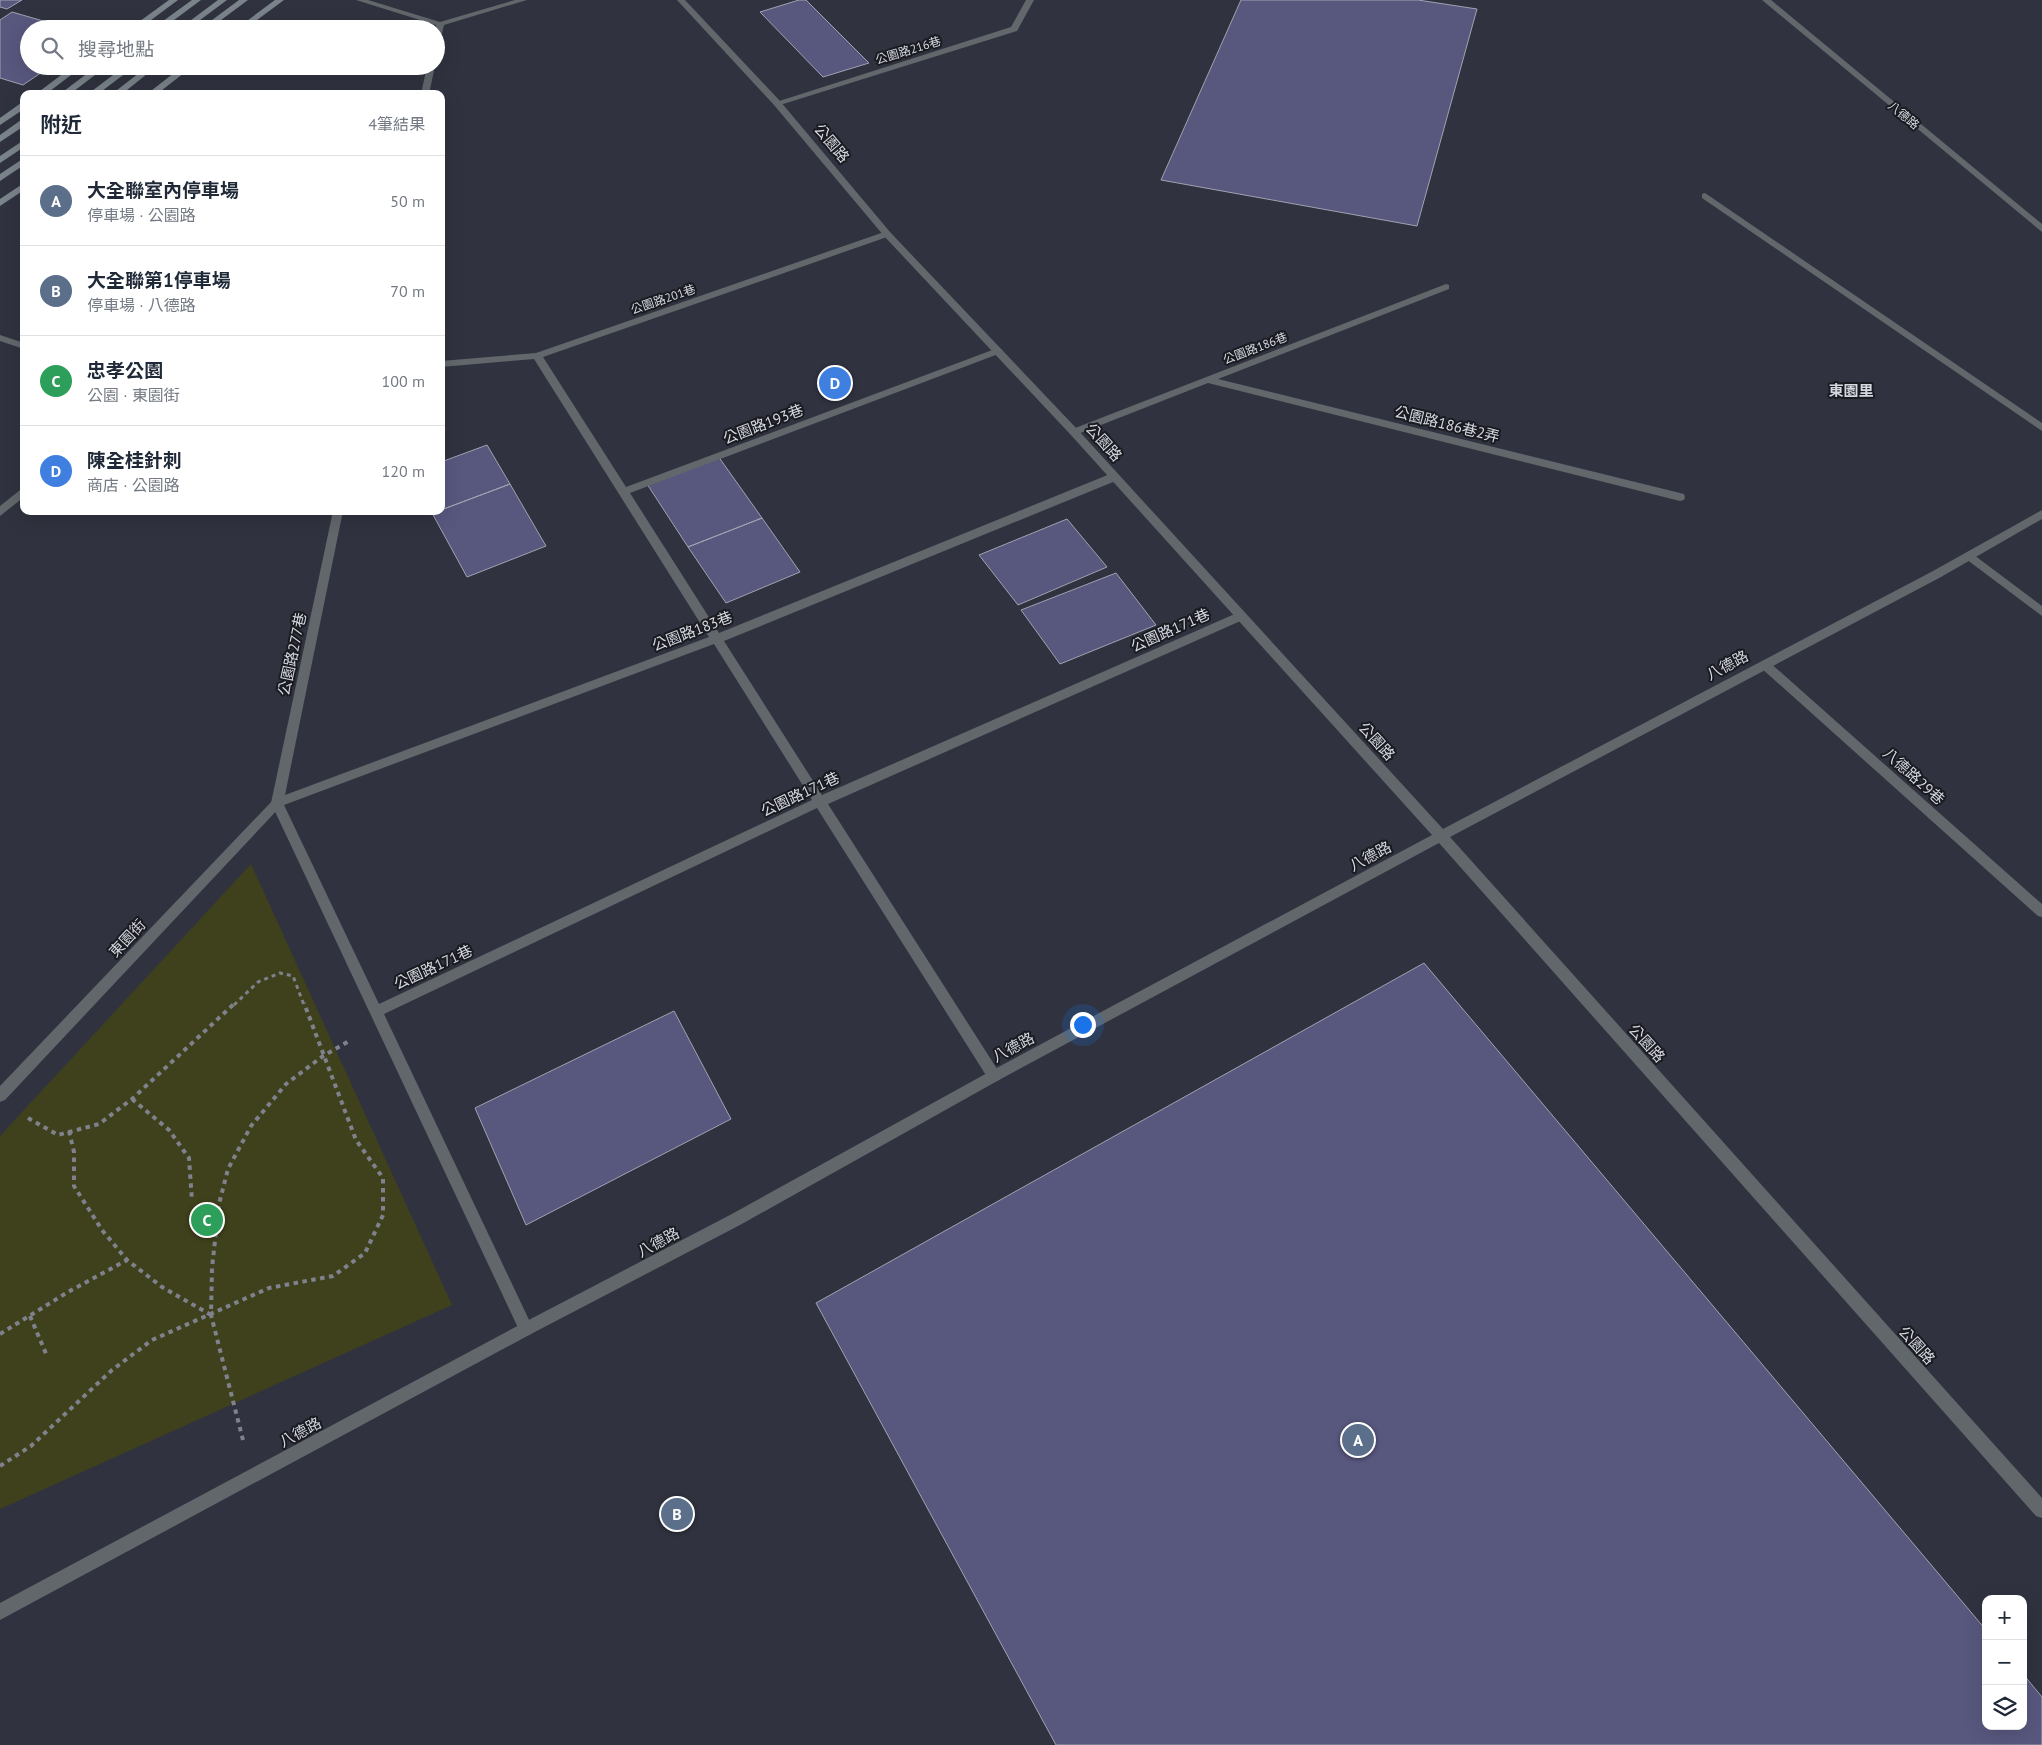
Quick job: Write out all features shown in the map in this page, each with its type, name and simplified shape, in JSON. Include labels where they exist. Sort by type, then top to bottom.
[{"type":"main road","points":[[146,20],[174,0]]},
{"type":"main road","points":[[169,20],[197,0]]},
{"type":"main road","points":[[196,20],[223,0]]},
{"type":"main road","points":[[216,20],[244,0]]},
{"type":"main road","points":[[252,20],[280,0]]},
{"type":"main road","points":[[46,90],[66,75]]},
{"type":"main road","points":[[70,90],[90,75]]},
{"type":"main road","points":[[98,90],[118,75]]},
{"type":"main road","points":[[121,90],[141,75]]},
{"type":"main road","points":[[156,90],[177,75]]},
{"type":"main road","points":[[0,122],[20,108]]},
{"type":"main road","points":[[0,139],[20,125]]},
{"type":"main road","points":[[0,160],[20,146]]},
{"type":"main road","points":[[0,178],[20,164]]},
{"type":"main road","points":[[0,203],[20,189]]},
{"type":"street","points":[[360,0],[427,20]]},
{"type":"street","points":[[445,23],[523,0]]},
{"type":"street","name":"公園路","points":[[681,0],[778,103],[887,234],[1074,432],[1441,836],[2042,1510]]},
{"type":"street","name":"公園路216巷","points":[[778,103],[1014,29],[1030,0]]},
{"type":"street","name":"八德路","points":[[1766,0],[2042,229]]},
{"type":"street","points":[[426,90],[429,75]]},
{"type":"street","points":[[1705,196],[2042,428]]},
{"type":"street","name":"公園路201巷","points":[[445,364],[537,356],[887,234]]},
{"type":"street","name":"公園路186巷","points":[[1074,432],[1446,286]]},
{"type":"street","points":[[0,338],[20,345]]},
{"type":"street","name":"公園路193巷","points":[[623,492],[998,352]]},
{"type":"street","points":[[537,356],[994,1076]]},
{"type":"street","name":"公園路186巷2弄","points":[[1207,380],[1680,497]]},
{"type":"street","name":"公園路183巷","points":[[277,803],[716,639],[1114,477]]},
{"type":"street","points":[[0,512],[20,494]]},
{"type":"street","name":"八德路","points":[[0,1612],[526,1328],[735,1220],[994,1076],[1441,836],[1970,556],[2042,514]]},
{"type":"street","name":"公園路277巷","points":[[277,803],[337,515]]},
{"type":"street","points":[[1970,556],[2042,612]]},
{"type":"street","name":"公園路171巷","points":[[379,1017],[819,802],[1241,616]]},
{"type":"street","name":"八德路29巷","points":[[1764,664],[2042,912]]},
{"type":"street","points":[[277,803],[526,1328]]},
{"type":"street","name":"東園街","points":[[0,1096],[277,803]]},
{"type":"path","points":[[0,1466],[31,1446],[112,1370],[152,1340],[269,1288],[333,1276],[365,1253],[383,1215],[383,1178],[356,1140],[293,976],[280,973],[258,982],[132,1099],[99,1124],[58,1135],[25,1117]]},
{"type":"path","points":[[252,1476],[211,1315],[212,1268],[219,1204],[228,1169],[251,1126],[286,1084],[379,1017]]},
{"type":"path","points":[[132,1099],[169,1130],[189,1158],[192,1201]]},
{"type":"path","points":[[69,1132],[74,1152],[74,1186],[102,1230],[128,1260],[162,1288],[211,1315]]},
{"type":"path","points":[[0,1334],[68,1292],[128,1260]]},
{"type":"path","points":[[30,1316],[47,1356]]},
{"type":"green space","points":[[251,864],[452,1305],[0,1509],[0,1136]]},
{"type":"building","points":[[0,0],[22,0],[7,9],[0,7]]},
{"type":"building","points":[[799,0],[806,0],[869,63],[823,77],[760,12]]},
{"type":"building","points":[[1241,0],[1418,0],[1477,9],[1417,226],[1161,180]]},
{"type":"building","points":[[12,12],[40,20],[20,20],[20,75],[38,75],[23,85],[0,78],[0,20]]},
{"type":"building","points":[[487,445],[510,484],[445,508],[445,461]]},
{"type":"building","points":[[718,456],[762,518],[688,547],[647,484]]},
{"type":"building","points":[[510,484],[546,546],[467,577],[433,515],[445,515],[445,508]]},
{"type":"building","points":[[762,518],[800,572],[726,603],[688,547]]},
{"type":"building","points":[[1067,519],[1107,567],[1018,605],[979,555]]},
{"type":"building","points":[[1116,573],[1156,625],[1060,664],[1021,610]]},
{"type":"building","points":[[1424,963],[1982,1625],[1982,1730],[2027,1730],[2027,1679],[2042,1697],[2042,1745],[1056,1745],[816,1303]]},
{"type":"building","points":[[674,1011],[731,1119],[526,1225],[475,1108]]},
{"type":"place","name":"陳全桂針刺","points":[[835,383]]},
{"type":"place","name":"忠孝公園","points":[[207,1220]]},
{"type":"place","name":"大全聯室內停車場","points":[[1358,1440]]},
{"type":"place","name":"大全聯第1停車場","points":[[677,1514]]},
{"type":"district","name":"東園里","points":[[1851,390]]}]
